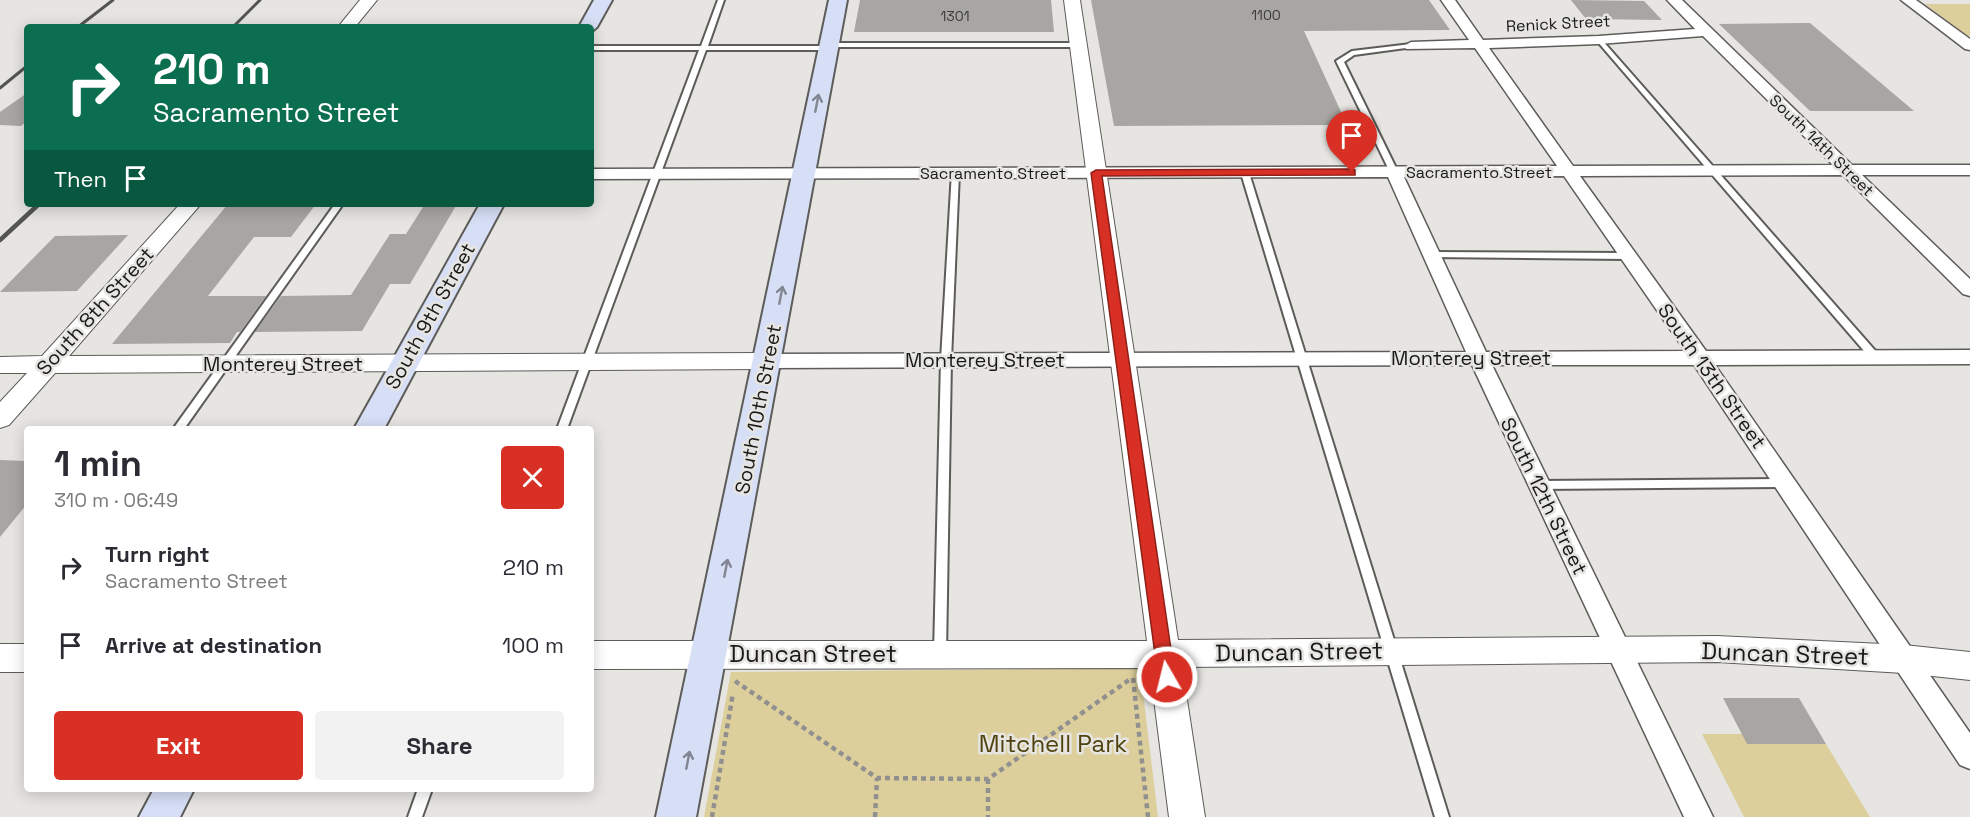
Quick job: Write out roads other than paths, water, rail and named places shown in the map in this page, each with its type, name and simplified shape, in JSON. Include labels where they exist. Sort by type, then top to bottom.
[{"type":"main road","points":[[590,24],[603,0]]},
{"type":"main road","name":"South 10th Street","points":[[676,817],[838,0]]},
{"type":"main road","name":"South 9th Street","points":[[371,426],[490,207]]},
{"type":"main road","points":[[159,817],[173,792]]},
{"type":"street","points":[[349,24],[369,0]]},
{"type":"street","points":[[1072,0],[1187,817]]},
{"type":"street","name":"South 13th Street","points":[[1448,0],[1700,358],[1970,756]]},
{"type":"street","name":"South 14th Street","points":[[1674,0],[1970,290]]},
{"type":"street","points":[[1908,0],[1970,46]]},
{"type":"street","name":"Renick Street","points":[[1411,46],[1599,40],[1706,32]]},
{"type":"street","name":"Sacramento Street","points":[[594,174],[1970,170]]},
{"type":"street","name":"South 12th Street","points":[[1394,172],[1478,357],[1699,817]]},
{"type":"street","name":"South 8th Street","points":[[0,419],[188,207]]},
{"type":"street","name":"Monterey Street","points":[[0,365],[1478,357],[1970,357]]},
{"type":"street","name":"Duncan Street","points":[[594,655],[1163,654],[1717,649],[1904,658],[1970,666]]},
{"type":"lane","points":[[563,426],[721,0]]},
{"type":"lane","points":[[1599,40],[1875,357]]},
{"type":"lane","points":[[594,48],[1079,45]]},
{"type":"lane","points":[[1394,172],[1340,61],[1352,53],[1411,46]]},
{"type":"lane","points":[[940,654],[946,360],[955,173]]},
{"type":"lane","points":[[1245,173],[1442,817]]},
{"type":"lane","points":[[180,426],[337,207]]},
{"type":"lane","points":[[1432,255],[1628,256]]},
{"type":"lane","points":[[1539,485],[1785,483]]},
{"type":"lane","points":[[415,817],[424,792]]},
{"type":"railway","points":[[82,24],[113,0]]},
{"type":"railway","points":[[236,24],[260,0]]},
{"type":"railway","points":[[0,88],[24,68]]},
{"type":"railway","points":[[0,240],[36,207]]},
{"type":"park label","name":"Mitchell Park","points":[[1053,744]]}]
